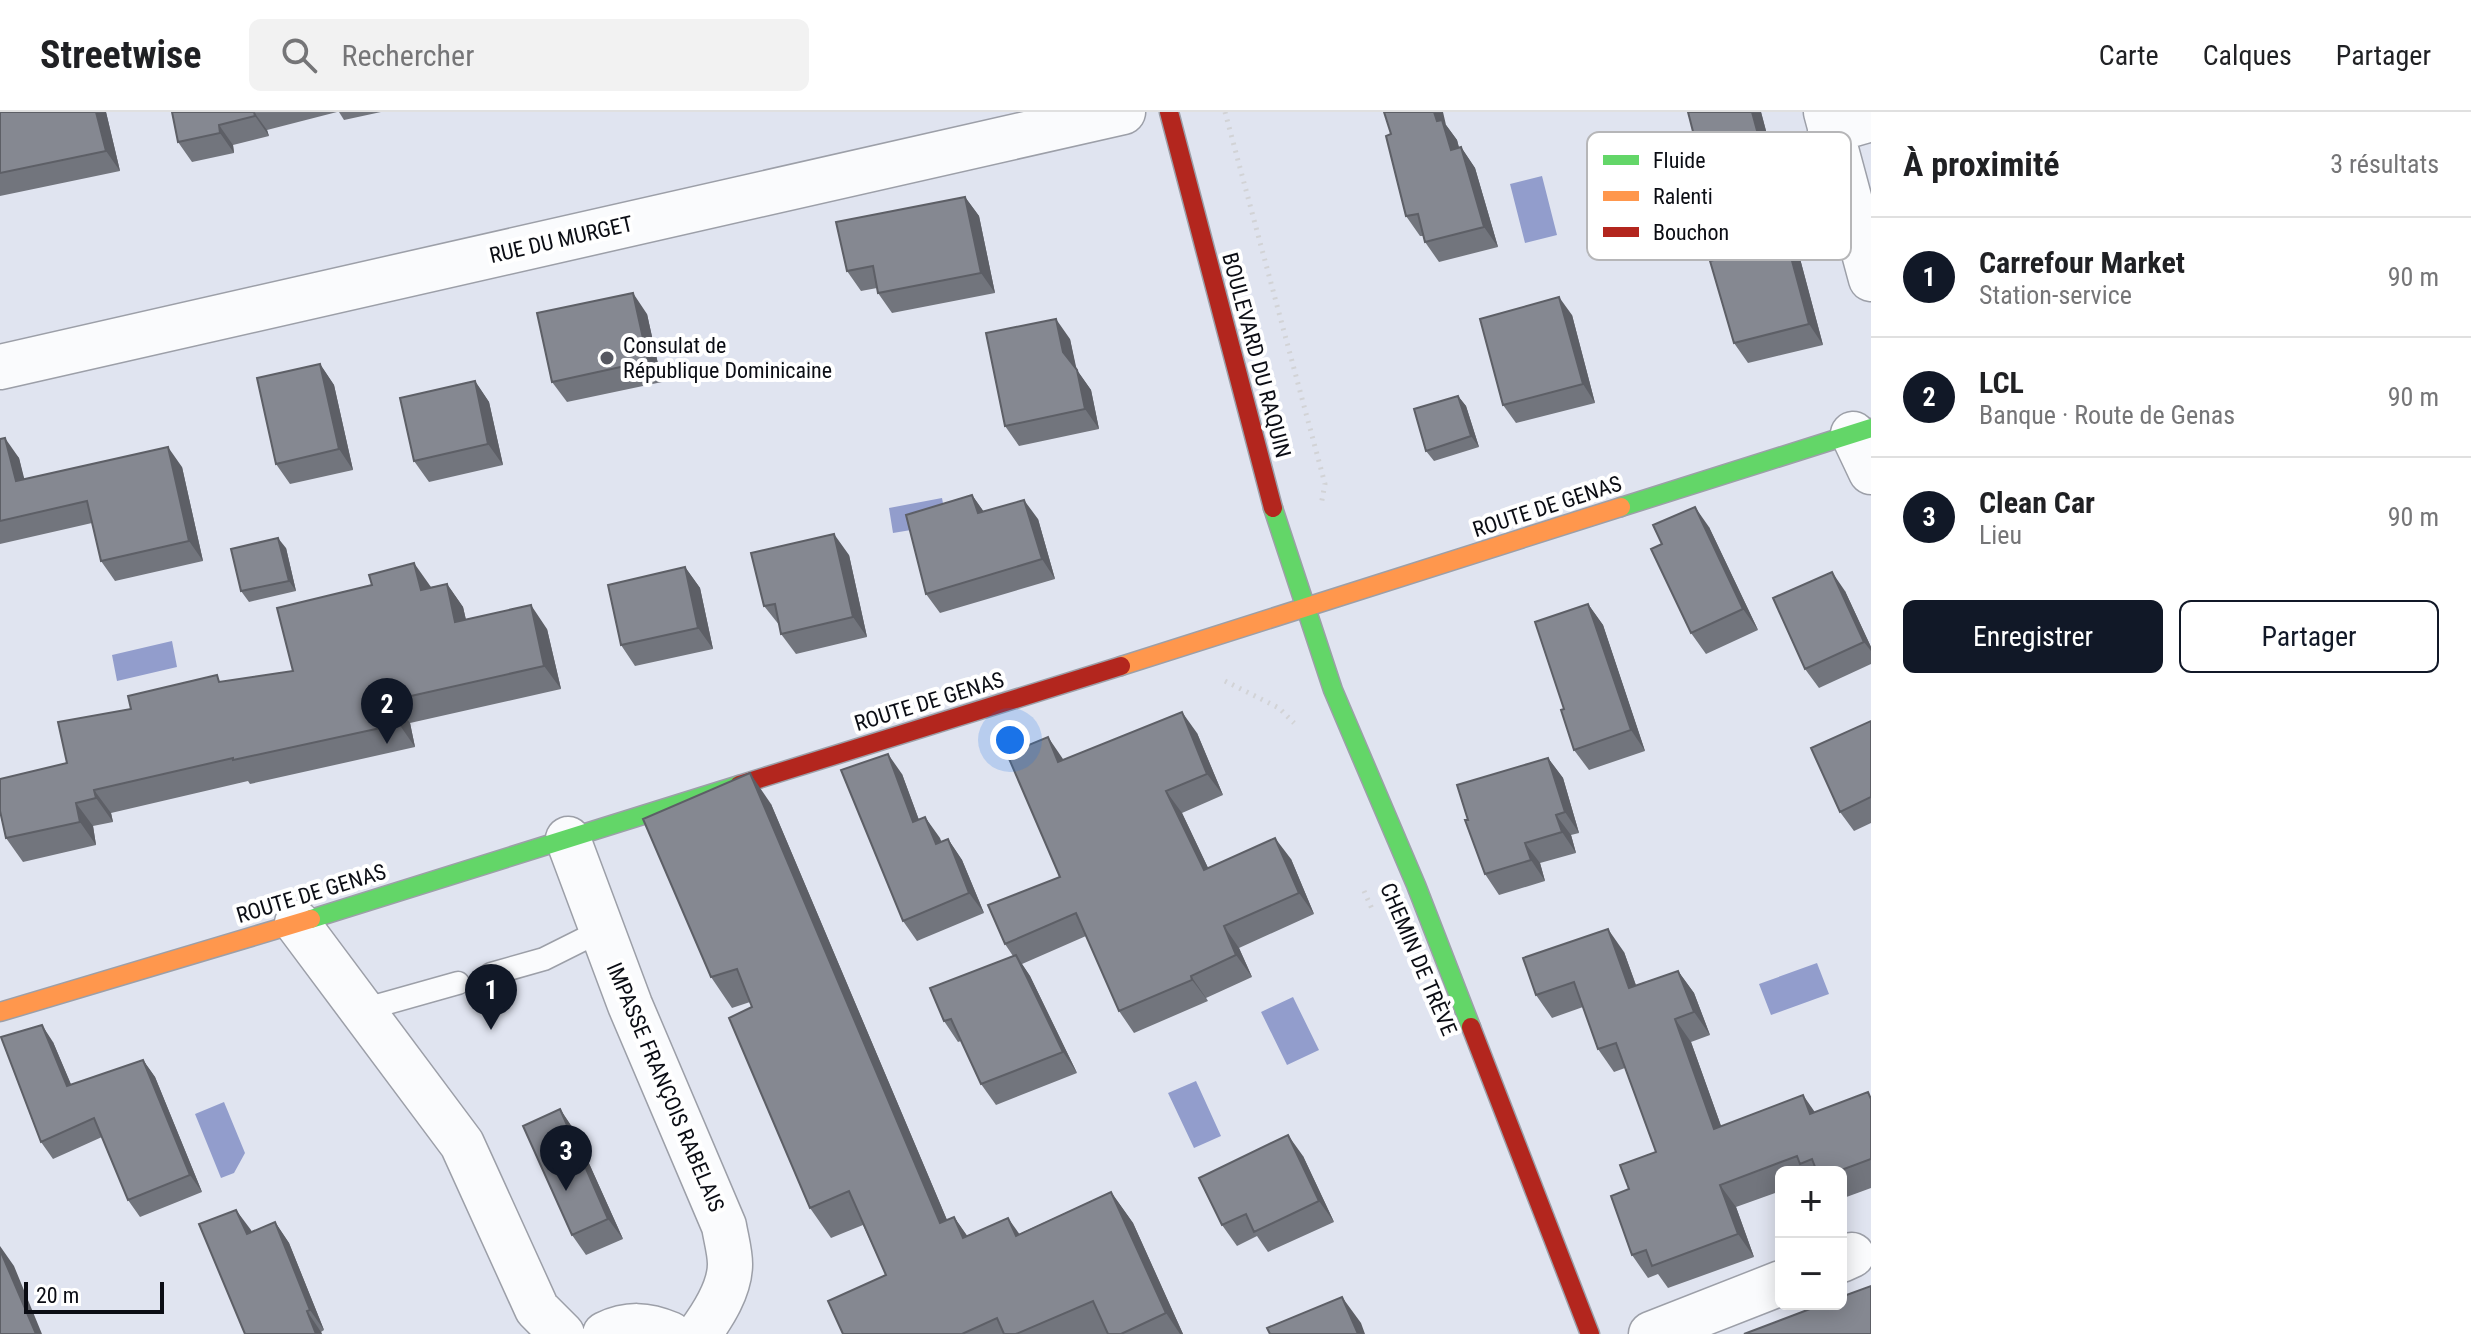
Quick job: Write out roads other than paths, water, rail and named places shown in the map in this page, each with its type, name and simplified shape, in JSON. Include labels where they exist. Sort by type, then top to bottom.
[{"type":"street","name":"RUE DU MURGET","points":[[0,367],[1123,112]]},
{"type":"street","name":"BOULEVARD DU RAQUIN","points":[[1169,112],[1279,530],[1306,608]]},
{"type":"street","points":[[1851,170],[1871,279]]},
{"type":"street","name":"ROUTE DE GENAS","points":[[0,1012],[297,923],[1306,608],[1865,445]]},
{"type":"street","name":"CHEMIN DE TRÈVE","points":[[1306,608],[1333,690],[1416,885],[1590,1334]]},
{"type":"street","name":"IMPASSE FRANÇOIS RABELAIS","points":[[568,839],[630,1005],[724,1226],[730,1265],[727,1283],[699,1334]]},
{"type":"street","points":[[297,923],[462,1144],[537,1309],[562,1334]]},
{"type":"street","points":[[1651,1334],[1775,1285]]},
{"type":"street","points":[[605,1334],[619,1327],[638,1325],[670,1334]]},
{"type":"lane","points":[[491,974],[544,959],[602,930]]},
{"type":"lane","points":[[362,1010],[458,983]]},
{"type":"water","points":[[1542,176],[1557,235],[1525,243],[1510,184]]},
{"type":"water","points":[[942,498],[947,524],[893,533],[889,508]]},
{"type":"water","points":[[172,641],[177,667],[117,681],[112,655]]},
{"type":"water","points":[[1817,963],[1829,994],[1771,1015],[1759,984]]},
{"type":"water","points":[[1293,997],[1319,1050],[1287,1065],[1261,1012]]},
{"type":"water","points":[[1196,1081],[1221,1136],[1194,1148],[1168,1093]]},
{"type":"water","points":[[224,1102],[245,1153],[234,1173],[221,1178],[195,1114]]},
{"type":"place","name":"Consulat de République Dominicaine","points":[[607,358]]},
{"type":"place","name":"LCL","points":[[387,744]]},
{"type":"place","name":"Carrefour Market","points":[[491,1030]]},
{"type":"place","name":"Clean Car","points":[[566,1191]]}]
